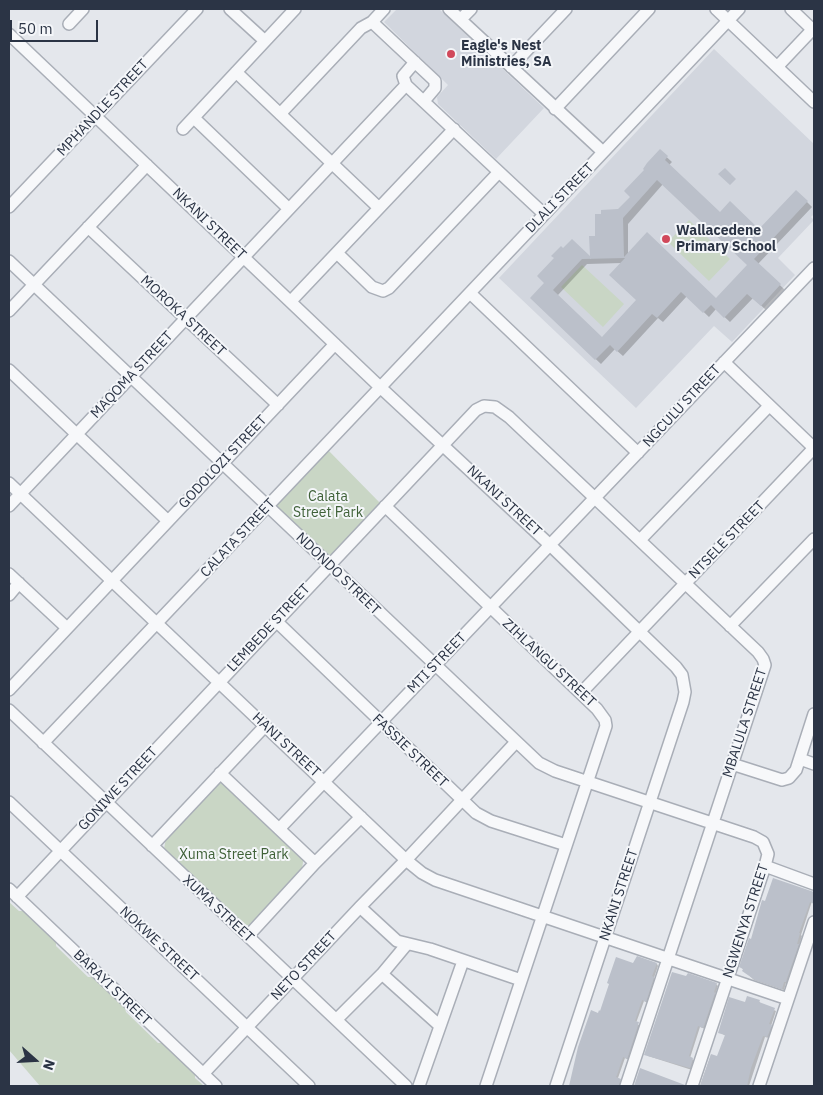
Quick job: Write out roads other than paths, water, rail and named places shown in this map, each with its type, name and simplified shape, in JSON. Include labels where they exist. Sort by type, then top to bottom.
[{"type":"street","points":[[68,24],[83,9]]},
{"type":"street","name":"MPHANDLE STREET","points":[[9,207],[197,9]]},
{"type":"street","points":[[230,9],[265,41]]},
{"type":"street","points":[[183,129],[294,9]]},
{"type":"street","points":[[280,114],[361,28],[372,22],[384,9]]},
{"type":"street","points":[[450,9],[603,152]]},
{"type":"street","points":[[461,19],[471,9]]},
{"type":"street","points":[[511,67],[566,9]]},
{"type":"street","points":[[716,9],[814,102]]},
{"type":"street","name":"DLALI STREET","points":[[380,387],[739,9]]},
{"type":"street","points":[[777,67],[813,30],[791,9]]},
{"type":"street","points":[[555,109],[642,11]]},
{"type":"street","points":[[372,22],[436,83],[434,90],[424,101]]},
{"type":"street","name":"NKANI STREET","points":[[9,34],[380,387],[444,444],[676,667],[682,675],[684,682],[683,702],[556,1086]]},
{"type":"street","points":[[415,62],[403,76],[406,85],[544,214]]},
{"type":"street","points":[[236,72],[379,208]]},
{"type":"street","name":"MAQOMA STREET","points":[[9,506],[406,85]]},
{"type":"street","points":[[194,118],[289,208]]},
{"type":"street","points":[[291,301],[454,129]]},
{"type":"street","points":[[9,311],[147,165]]},
{"type":"street","points":[[337,253],[372,287],[384,290],[389,288],[499,172]]},
{"type":"street","name":"MOROKA STREET","points":[[88,227],[278,404]]},
{"type":"street","name":"NDONDO STREET","points":[[9,261],[434,666],[539,763],[586,782],[650,803]]},
{"type":"street","name":"NGCULU STREET","points":[[550,545],[813,271]]},
{"type":"street","points":[[470,293],[638,453]]},
{"type":"street","name":"GODOLOZI STREET","points":[[112,580],[335,344]]},
{"type":"street","points":[[724,362],[814,448]]},
{"type":"street","points":[[9,370],[168,521]]},
{"type":"street","name":"CALATA STREET","points":[[43,743],[380,387]]},
{"type":"street","name":"MBALULA STREET","points":[[444,444],[476,410],[484,406],[495,407],[509,417],[686,583],[758,652],[765,665],[626,1086]]},
{"type":"street","points":[[640,540],[769,406]]},
{"type":"street","name":"LEMBEDE STREET","points":[[218,682],[444,444]]},
{"type":"street","name":"NTSELE STREET","points":[[581,694],[814,448]]},
{"type":"street","name":"HANI STREET","points":[[9,483],[406,860],[422,873],[435,880],[788,999]]},
{"type":"street","name":"ZIHLANGU STREET","points":[[385,506],[603,715],[606,726],[486,1086]]},
{"type":"street","points":[[730,626],[814,539]]},
{"type":"street","name":"MTI STREET","points":[[279,829],[550,545]]},
{"type":"street","points":[[9,574],[66,628]]},
{"type":"street","points":[[9,690],[112,580]]},
{"type":"street","points":[[9,595],[19,584]]},
{"type":"street","name":"FASSIE STREET","points":[[276,622],[476,813],[491,822],[566,845]]},
{"type":"street","name":"GONIWE STREET","points":[[13,893],[61,851],[218,682]]},
{"type":"street","name":"XUMA STREET","points":[[9,710],[406,1086]]},
{"type":"street","points":[[732,764],[782,780],[793,775],[814,714]]},
{"type":"street","points":[[152,846],[265,726]]},
{"type":"street","name":"NETO STREET","points":[[203,1074],[516,742]]},
{"type":"street","points":[[800,759],[814,764]]},
{"type":"street","points":[[220,773],[315,863]]},
{"type":"street","name":"NOKWE STREET","points":[[9,802],[309,1086]]},
{"type":"street","name":"NGWENYA STREET","points":[[650,803],[754,837],[762,842],[768,854],[692,1086]]},
{"type":"street","points":[[248,936],[315,863],[361,817]]},
{"type":"street","points":[[765,866],[814,884]]},
{"type":"street","name":"BARAYI STREET","points":[[13,893],[216,1086]]},
{"type":"street","points":[[360,907],[397,941],[430,949],[522,980]]},
{"type":"street","points":[[759,1086],[814,922]]},
{"type":"street","points":[[337,1019],[382,974],[407,944]]},
{"type":"street","points":[[420,1086],[463,961]]},
{"type":"street","points":[[382,974],[440,1026]]},
{"type":"place","name":"Eagle's Nest Ministries, SA","points":[[451,54]]},
{"type":"place","name":"Wallacedene Primary School","points":[[666,239]]},
{"type":"park label","name":"Calata Street Park","points":[[328,506]]},
{"type":"park label","name":"Xuma Street Park","points":[[234,855]]}]
